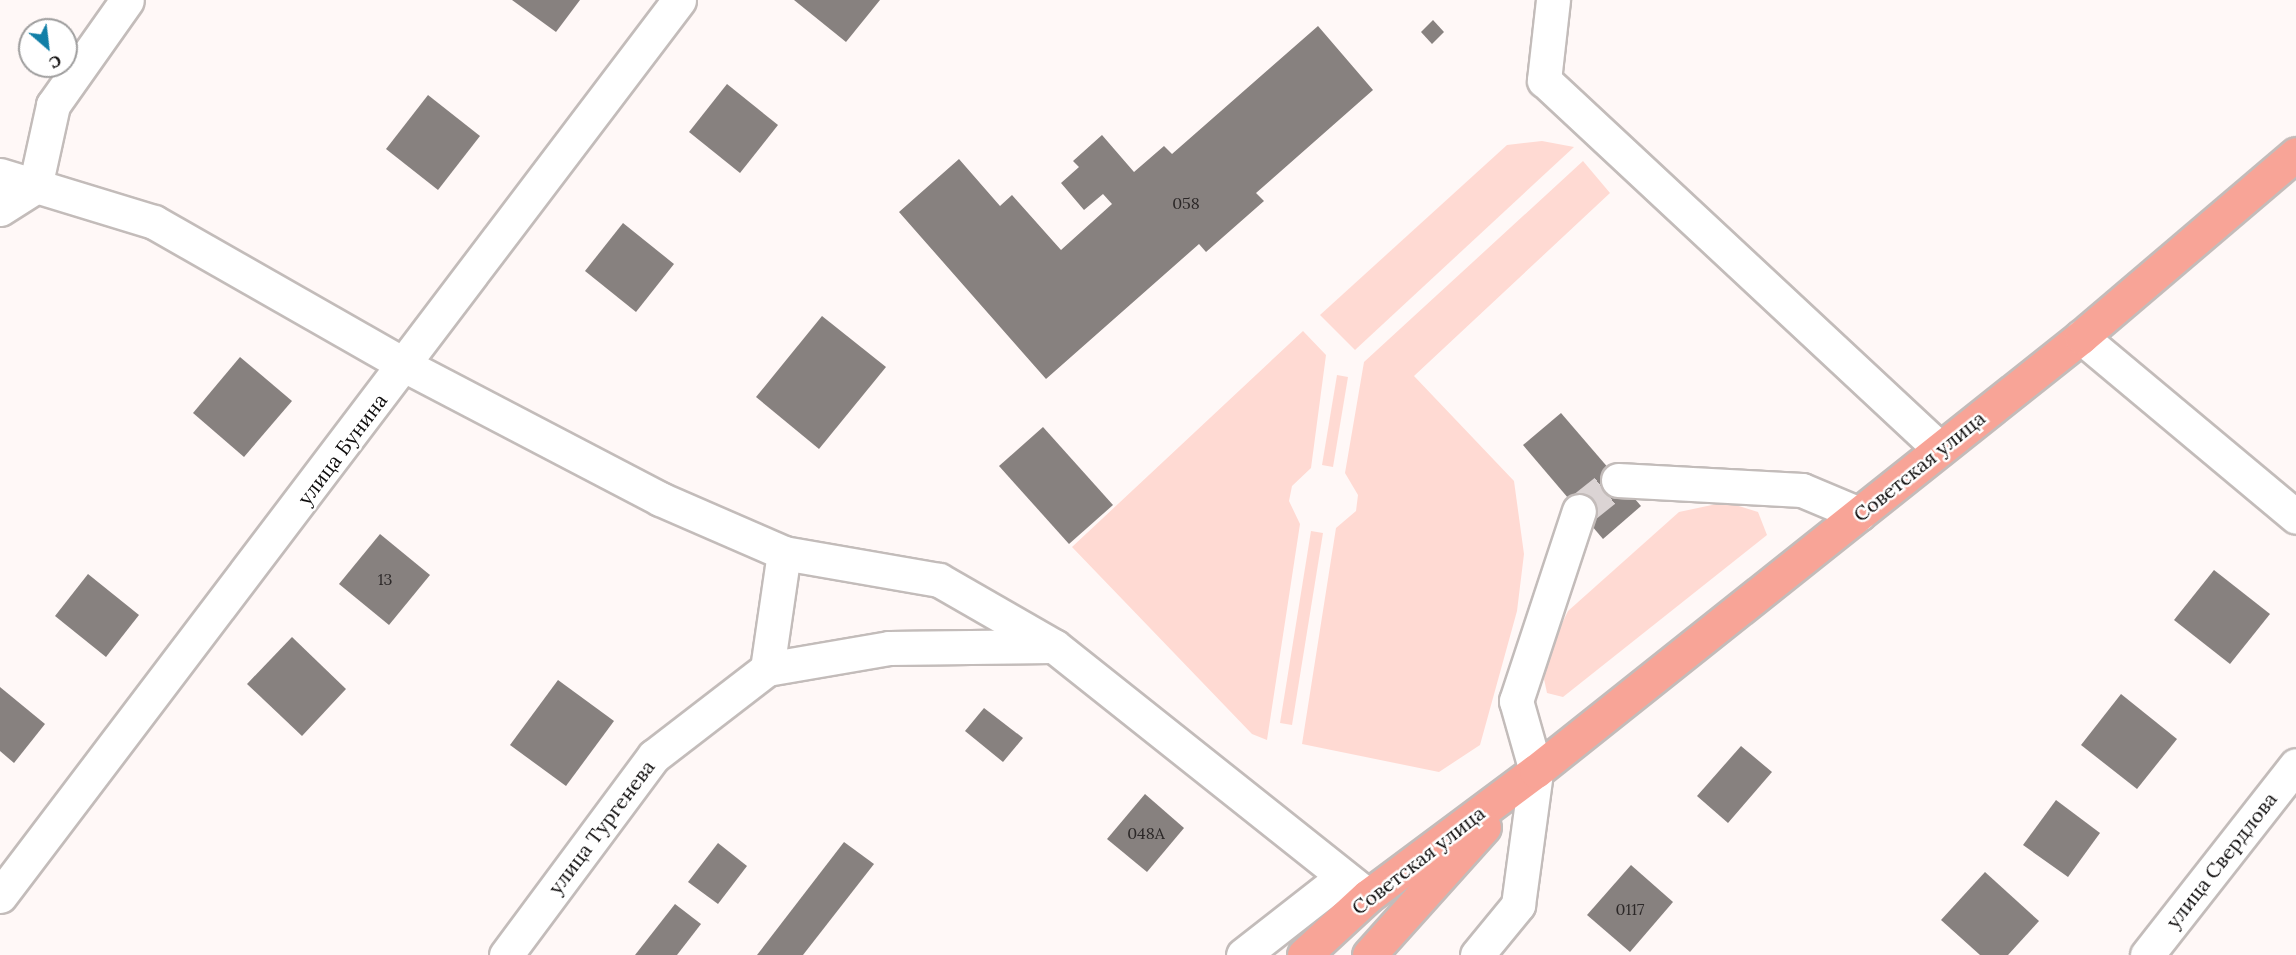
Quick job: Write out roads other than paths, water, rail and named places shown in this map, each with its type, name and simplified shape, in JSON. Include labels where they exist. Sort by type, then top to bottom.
[{"type":"main road","name":"Советская улица","points":[[1304,955],[1355,886],[1536,771],[2081,337],[2296,154]]},
{"type":"main road","name":"Советская улица","points":[[1369,955],[1536,771]]},
{"type":"street","points":[[0,209],[34,187],[53,105],[127,0]]},
{"type":"street","name":"улица Бунина","points":[[0,896],[406,366],[679,0]]},
{"type":"street","points":[[1552,0],[1544,80],[1940,449]]},
{"type":"street","points":[[0,175],[154,222],[406,366],[660,499],[784,553],[939,580],[1054,646],[1355,886],[1243,955]]},
{"type":"street","points":[[2081,337],[2296,517]]},
{"type":"street","points":[[1618,480],[1802,490],[1859,514]]},
{"type":"street","points":[[1477,955],[1518,905],[1536,771],[1516,700],[1579,511]]},
{"type":"street","points":[[767,669],[784,553]]},
{"type":"street","name":"улица Тургенева","points":[[506,955],[654,756],[767,669],[889,648],[1054,646]]},
{"type":"street","name":"улица Свердлова","points":[[2147,955],[2296,765]]},
{"type":"tunnel","points":[[1579,511],[1618,480]]}]
